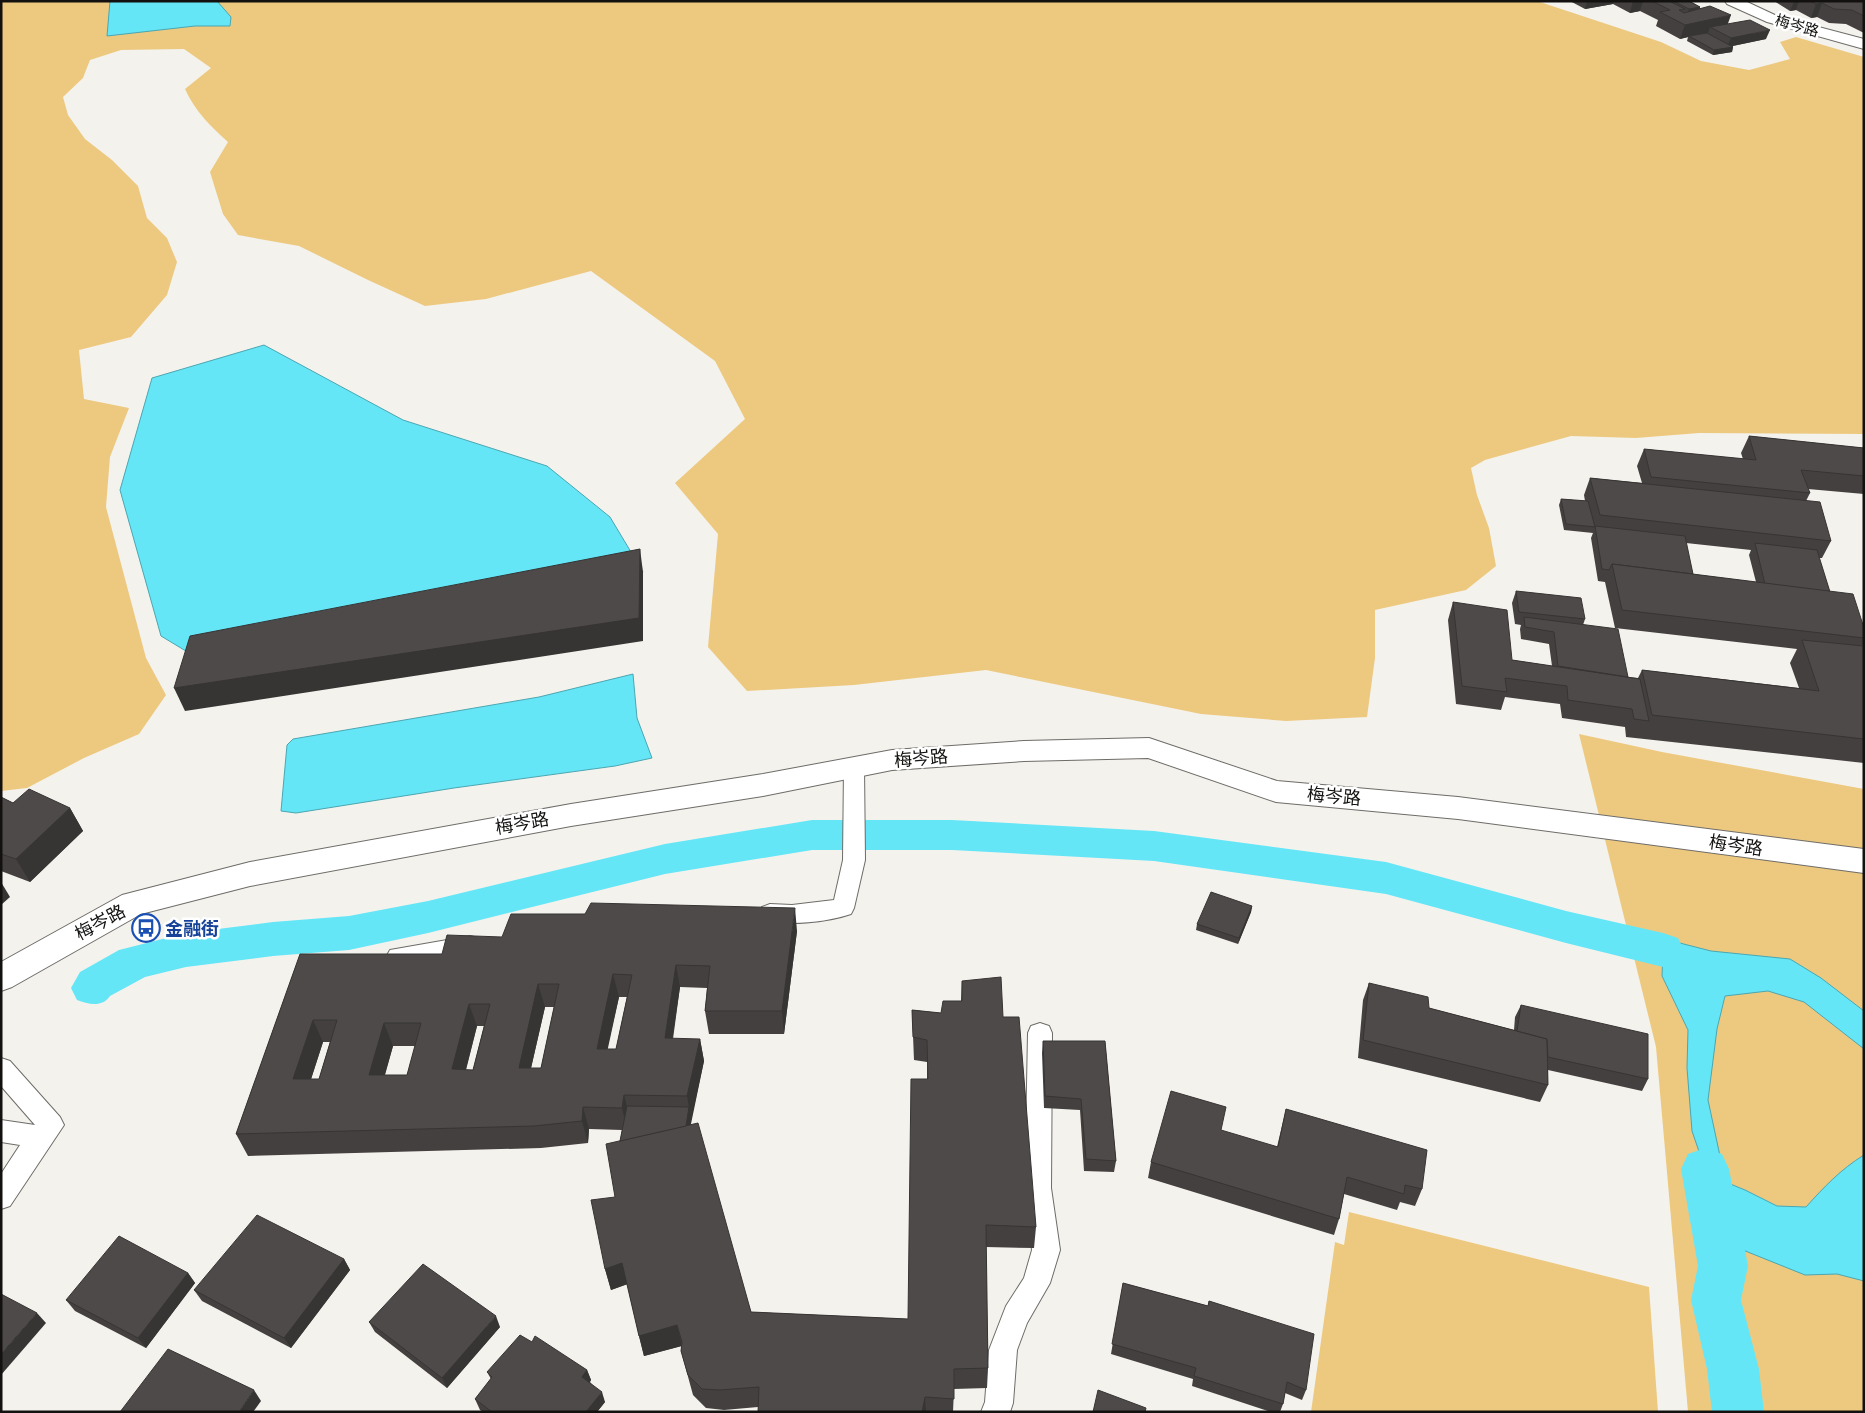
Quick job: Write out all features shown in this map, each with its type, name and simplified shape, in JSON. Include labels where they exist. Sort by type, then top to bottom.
[{"type":"street","name":"梅岑路","points":[[1732,1],[1772,19],[1864,44]]},
{"type":"street","name":"梅岑路","points":[[1,978],[133,904],[250,874],[570,815],[763,786],[892,760],[1024,751],[1149,748],[1276,791],[1458,808],[1864,861]]},
{"type":"lane","points":[[754,913],[792,914],[843,908],[854,860],[854,767]]},
{"type":"lane","points":[[373,960],[438,952],[486,942]]},
{"type":"lane","points":[[995,1412],[999,1403],[1003,1350],[1016,1316],[1036,1283],[1046,1250],[1038,1188],[1040,1033]]},
{"type":"lane","points":[[1,1068],[51,1125],[40,1137],[1,1197]]},
{"type":"lane","points":[[1,1130],[40,1137]]},
{"type":"shaded area","points":[[1,1],[1537,1],[1661,42],[1701,61],[1749,70],[1790,59],[1780,42],[1796,37],[1864,57],[1864,434],[1699,433],[1636,438],[1571,436],[1485,460],[1471,468],[1477,495],[1489,528],[1496,566],[1466,590],[1375,610],[1375,658],[1367,717],[1286,721],[1201,714],[986,670],[854,685],[747,691],[708,647],[718,534],[675,483],[745,419],[715,361],[591,271],[486,299],[425,306],[299,246],[238,235],[223,214],[210,172],[228,142],[204,118],[193,104],[185,89],[211,68],[184,49],[121,50],[90,60],[83,78],[63,97],[68,115],[85,139],[112,160],[138,186],[147,218],[167,238],[177,262],[167,295],[131,337],[79,350],[84,399],[129,408],[110,457],[106,507],[146,658],[166,695],[139,734],[84,758],[27,788],[1,791]]},
{"type":"shaded area","points":[[1579,734],[1662,752],[1864,789],[1864,1412],[1688,1412],[1656,1047]]},
{"type":"shaded area","points":[[1349,1212],[1649,1287],[1658,1412],[1311,1412],[1335,1242],[1344,1245]]},
{"type":"water","points":[[110,1],[217,1],[231,17],[230,26],[195,26],[107,36]]},
{"type":"water","points":[[264,345],[403,420],[547,466],[610,517],[643,572],[199,659],[161,636],[120,490],[152,378]]},
{"type":"water","points":[[633,674],[637,718],[652,758],[615,766],[454,788],[296,813],[281,811],[287,745],[293,739],[539,697]]},
{"type":"water","points":[[1672,941],[1711,951],[1790,959],[1821,978],[1864,1011],[1864,1049],[1804,1002],[1768,991],[1725,996],[1717,1029],[1708,1100],[1723,1170],[1705,1169],[1692,1131],[1687,1068],[1688,1030],[1662,976],[1663,950]]},
{"type":"water","points":[[1864,1155],[1864,1281],[1837,1274],[1805,1275],[1718,1240],[1706,1174],[1777,1206],[1806,1207],[1840,1173]]},
{"type":"building","points":[[1652,1],[1669,1],[1685,9],[1679,10],[1684,13],[1710,6],[1731,15],[1685,25],[1660,12],[1670,10]]},
{"type":"building","points":[[1673,1],[1689,1],[1700,7],[1689,9]]},
{"type":"building","points":[[1810,1],[1864,1],[1864,16],[1852,10],[1834,9],[1822,3],[1816,4]]},
{"type":"building","points":[[1750,20],[1770,30],[1731,38],[1710,27]]},
{"type":"building","points":[[1707,33],[1733,47],[1714,50],[1689,36]]},
{"type":"building","points":[[1749,436],[1864,448],[1864,476],[1801,470],[1810,493],[1651,477],[1644,449],[1756,460]]},
{"type":"building","points":[[1590,478],[1820,502],[1831,541],[1600,515]]},
{"type":"building","points":[[1561,499],[1588,501],[1595,527],[1566,524]]},
{"type":"building","points":[[1595,526],[1685,536],[1693,574],[1612,564],[1609,570],[1602,569]]},
{"type":"building","points":[[1755,543],[1817,550],[1830,592],[1765,584]]},
{"type":"building","points":[[640,549],[639,618],[174,688],[190,636]]},
{"type":"building","points":[[1612,564],[1853,594],[1864,628],[1864,638],[1622,610]]},
{"type":"building","points":[[1516,591],[1581,598],[1585,619],[1519,612]]},
{"type":"building","points":[[1453,602],[1507,610],[1512,660],[1640,679],[1649,721],[1634,719],[1632,709],[1568,700],[1567,686],[1505,678],[1507,692],[1462,686]]},
{"type":"building","points":[[1524,617],[1618,629],[1628,677],[1558,666],[1554,632],[1525,627]]},
{"type":"building","points":[[1802,640],[1864,646],[1864,739],[1652,715],[1642,670],[1819,691]]},
{"type":"building","points":[[29,789],[70,808],[16,859],[1,854],[1,797],[13,803]]},
{"type":"building","points":[[1211,892],[1252,906],[1239,938],[1197,924]]},
{"type":"building","points":[[591,903],[795,908],[782,1011],[705,1011],[710,966],[676,965],[665,1038],[700,1039],[687,1096],[624,1095],[622,1108],[583,1107],[582,1121],[534,1126],[236,1134],[300,954],[442,954],[447,935],[502,937],[511,914],[585,914]],"holes":[[[613,974],[632,975],[616,1049],[597,1049]],[[538,984],[559,984],[541,1068],[519,1068]],[[469,1004],[490,1004],[473,1070],[452,1069]],[[313,1020],[337,1020],[319,1079],[293,1079]],[[384,1023],[421,1023],[407,1075],[369,1075]]]},
{"type":"building","points":[[1001,977],[1003,1017],[1019,1017],[1036,1227],[986,1225],[988,1368],[954,1369],[954,1399],[925,1397],[922,1412],[758,1412],[759,1387],[720,1390],[702,1389],[688,1375],[681,1351],[682,1342],[677,1325],[639,1336],[622,1263],[605,1269],[591,1200],[615,1197],[606,1144],[698,1123],[751,1312],[908,1319],[911,1079],[928,1079],[927,1040],[913,1037],[912,1010],[941,1013],[943,1001],[962,1001],[962,981]]},
{"type":"building","points":[[1369,983],[1428,997],[1429,1008],[1547,1039],[1548,1085],[1363,1040]]},
{"type":"building","points":[[1521,1005],[1648,1034],[1648,1079],[1548,1057],[1547,1039],[1517,1031]]},
{"type":"building","points":[[1043,1041],[1105,1041],[1116,1161],[1086,1159],[1081,1099],[1045,1096]]},
{"type":"building","points":[[1171,1091],[1226,1107],[1221,1130],[1278,1147],[1286,1109],[1427,1150],[1422,1189],[1405,1185],[1404,1194],[1347,1177],[1339,1219],[1151,1162]]},
{"type":"building","points":[[627,1106],[689,1107],[686,1126],[620,1141]]},
{"type":"building","points":[[257,1215],[344,1259],[284,1338],[194,1290]]},
{"type":"building","points":[[119,1236],[188,1273],[138,1338],[66,1300]]},
{"type":"building","points":[[423,1264],[496,1316],[442,1378],[369,1322]]},
{"type":"building","points":[[1123,1283],[1208,1306],[1209,1301],[1314,1334],[1306,1390],[1287,1382],[1283,1404],[1194,1376],[1196,1368],[1112,1344]]},
{"type":"building","points":[[1,1294],[37,1313],[1,1354]]},
{"type":"building","points":[[520,1335],[532,1342],[535,1336],[587,1370],[582,1377],[602,1392],[586,1412],[492,1412],[475,1399],[492,1377],[487,1372]]},
{"type":"building","points":[[168,1349],[254,1390],[239,1412],[120,1412]]},
{"type":"building","points":[[1098,1390],[1146,1408],[1145,1412],[1093,1412]]},
{"type":"waterway","points":[[92,988],[95,984],[134,962],[186,950],[273,939],[349,933],[428,917],[665,859],[812,835],[952,835],[1154,846],[1386,878],[1566,927],[1663,950]]},
{"type":"waterway","points":[[1705,1169],[1723,1266],[1716,1300],[1733,1369],[1738,1412]]},
{"type":"place","name":"金融街","points":[[146,928]]}]
